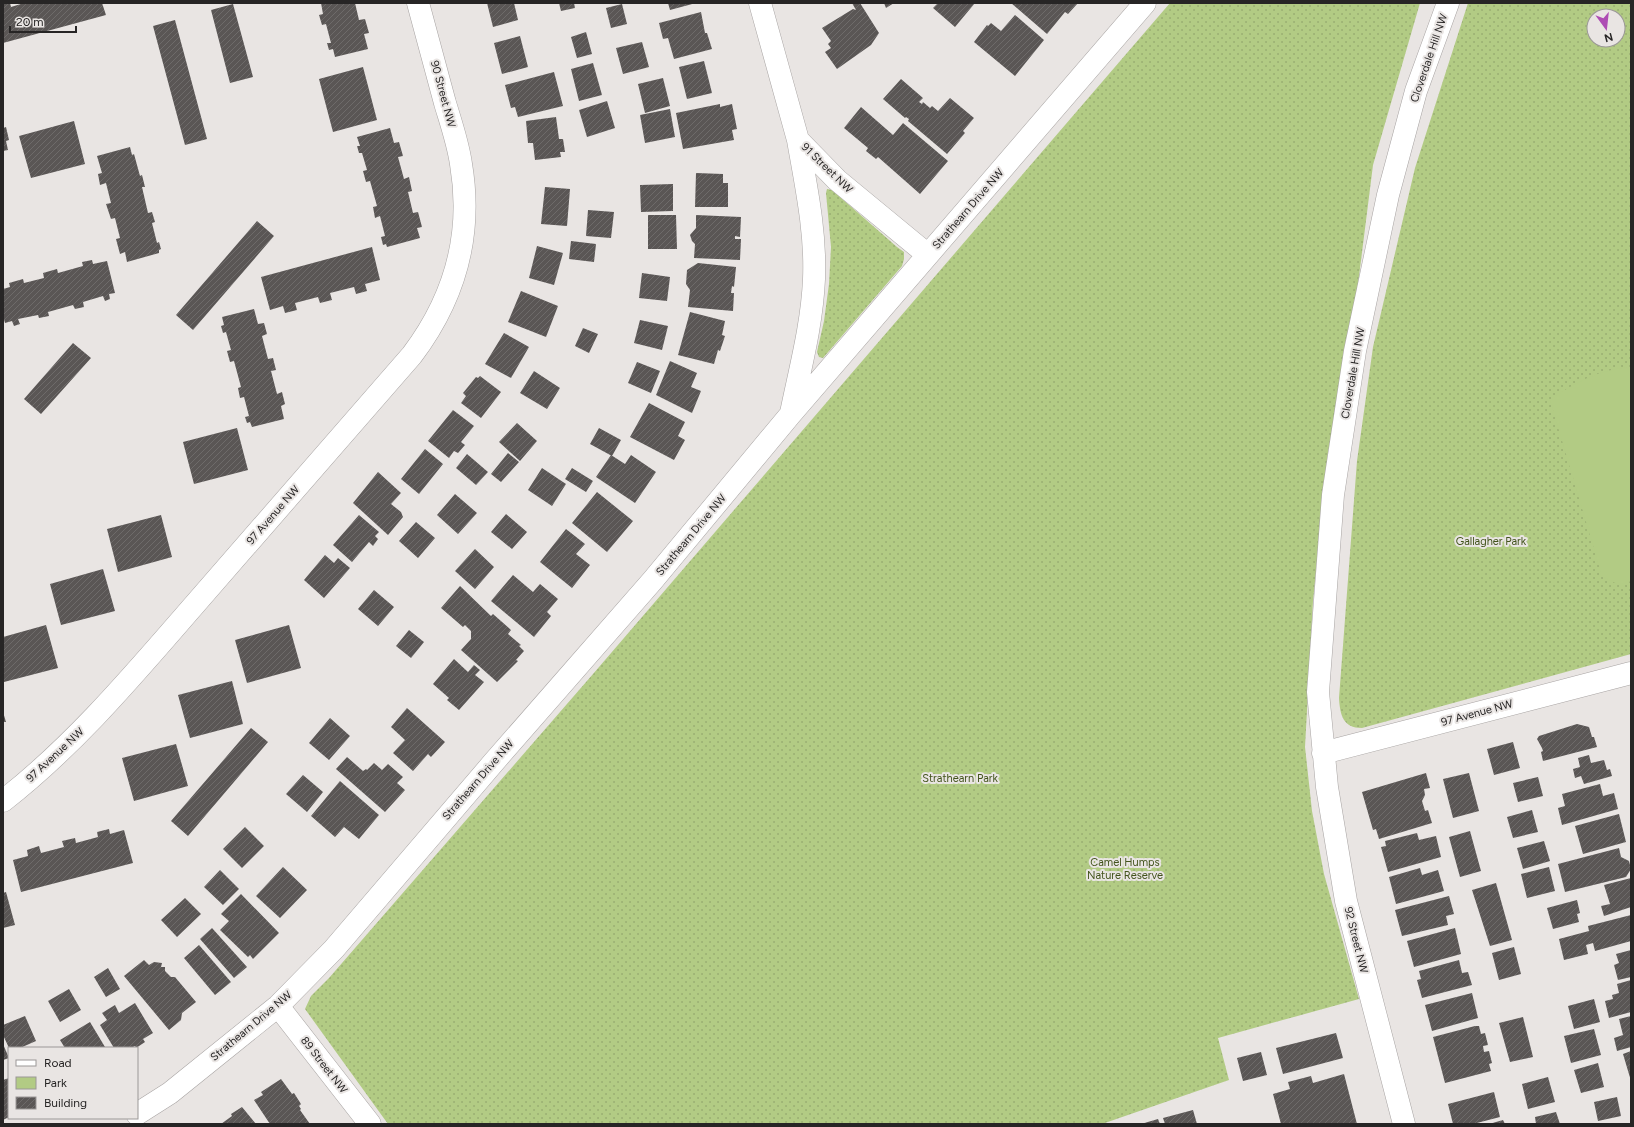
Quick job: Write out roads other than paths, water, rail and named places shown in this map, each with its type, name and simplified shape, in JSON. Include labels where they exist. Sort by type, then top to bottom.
[{"type":"street","name":"90 Street NW","points":[[418,3],[456,140],[464,186]]},
{"type":"street","name":"91 Street NW","points":[[760,3],[798,140],[837,180],[928,255]]},
{"type":"street","name":"Strathearn Drive NW","points":[[138,1113],[170,1093],[278,1006],[334,949],[493,763],[653,580],[790,415],[1145,3]]},
{"type":"street","name":"Cloverdale Hill NW","points":[[1323,753],[1318,692],[1325,584],[1333,495],[1355,351],[1388,195],[1416,91],[1448,3]]},
{"type":"street","name":"Strathearn Drive NW","points":[[790,415],[808,334],[814,278],[811,220],[798,140]]},
{"type":"street","name":"97 Avenue NW","points":[[3,801],[30,780],[66,747],[124,686],[421,344],[439,314],[454,277],[464,227],[464,186]]},
{"type":"street","name":"97 Avenue NW","points":[[1323,753],[1631,674]]},
{"type":"street","name":"92 Street NW","points":[[1323,753],[1346,901],[1404,1124]]},
{"type":"street","name":"89 Street NW","points":[[278,1006],[370,1124]]},
{"type":"park label","name":"Gallagher Park","points":[[1491,541]]},
{"type":"park label","name":"Strathearn Park","points":[[960,778]]},
{"type":"park label","name":"Camel Humps Nature Reserve","points":[[1125,868]]}]
